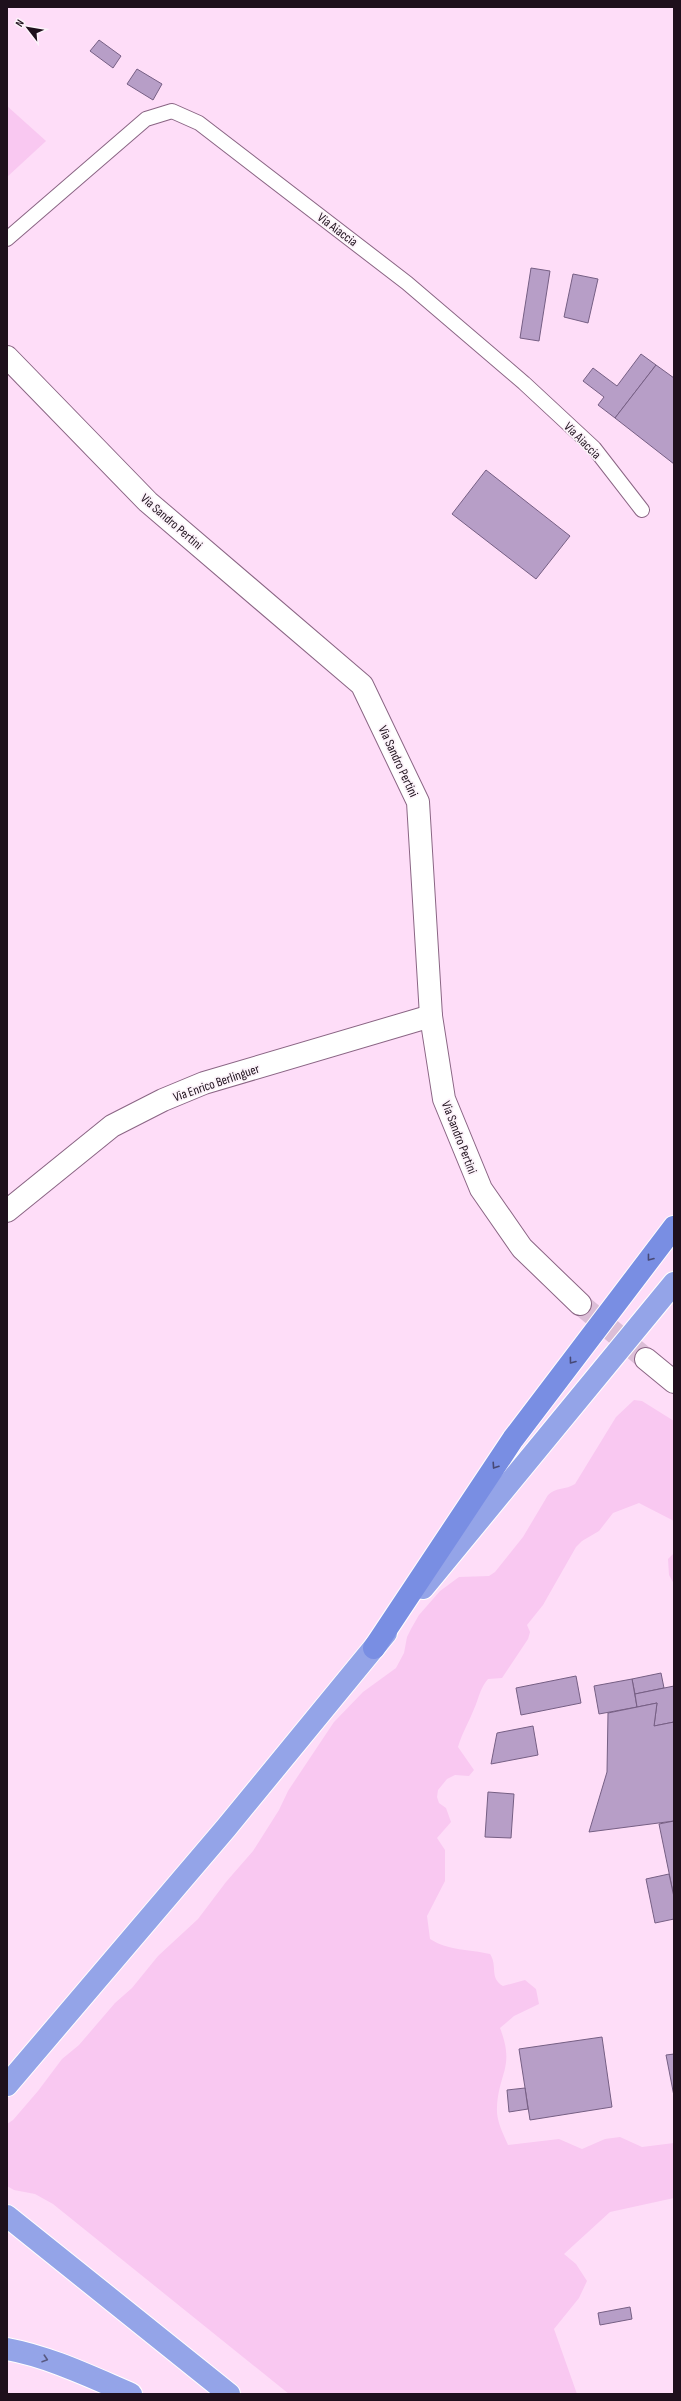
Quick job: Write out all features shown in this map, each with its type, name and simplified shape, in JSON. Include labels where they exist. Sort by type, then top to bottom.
[{"type":"highway","points":[[374,1648],[513,1439],[674,1227]]},
{"type":"highway","points":[[7,2086],[226,1828],[674,1283]]},
{"type":"highway","points":[[614,1356],[674,1300]]},
{"type":"highway","points":[[7,2067],[74,2008]]},
{"type":"highway","points":[[14,2221],[229,2394]]},
{"type":"highway","points":[[7,2349],[68,2367],[131,2394]]},
{"type":"street","name":"Via Sandro Pertini","points":[[7,357],[148,502],[362,686],[418,802],[431,1016],[444,1099],[480,1189],[522,1248],[580,1304]]},
{"type":"street","name":"Via Enrico Berlinguer","points":[[7,1211],[112,1126],[163,1100],[204,1083],[431,1016]]},
{"type":"street","points":[[646,1359],[674,1382]]},
{"type":"lane","name":"Via Aiaccia","points":[[7,239],[146,119],[172,111],[199,123],[408,283],[524,383],[594,448],[642,510]]},
{"type":"shaded area","points":[[7,106],[46,141],[7,177]]},
{"type":"shaded area","points":[[634,1400],[642,1401],[674,1421],[674,1521],[639,1503],[613,1513],[599,1531],[582,1541],[576,1547],[543,1605],[527,1625],[530,1632],[528,1639],[502,1678],[488,1679],[485,1682],[458,1747],[474,1770],[469,1776],[455,1775],[447,1779],[438,1790],[437,1797],[439,1803],[446,1808],[451,1822],[437,1838],[445,1850],[445,1881],[427,1916],[430,1939],[452,1948],[490,1954],[495,1976],[499,1983],[503,1986],[525,1980],[536,1989],[539,2004],[514,2016],[500,2028],[506,2052],[506,2061],[498,2095],[497,2112],[500,2127],[508,2145],[559,2139],[582,2149],[605,2139],[620,2137],[642,2147],[674,2143],[674,2198],[610,2212],[564,2254],[576,2264],[587,2281],[579,2298],[554,2329],[577,2394],[289,2394],[53,2204],[35,2194],[14,2190],[7,2186],[7,2124],[13,2120],[38,2091],[62,2059],[79,2045],[115,2003],[132,1988],[158,1956],[198,1919],[226,1882],[253,1851],[279,1810],[288,1791],[334,1722],[363,1692],[396,1668],[404,1653],[407,1637],[419,1615],[440,1591],[459,1577],[489,1576],[495,1572],[523,1537],[548,1495],[551,1492],[575,1484],[616,1417]]},
{"type":"shaded area","points":[[674,1553],[674,1584],[669,1575],[668,1559]]},
{"type":"building","points":[[99,40],[121,56],[113,68],[90,51]]},
{"type":"building","points":[[137,69],[162,84],[153,100],[127,84]]},
{"type":"building","points":[[531,268],[550,271],[539,341],[520,338]]},
{"type":"building","points":[[573,274],[598,279],[588,323],[564,317]]},
{"type":"building","points":[[641,354],[656,365],[615,418],[598,405],[604,397],[583,381],[593,368],[617,386]]},
{"type":"building","points":[[656,365],[674,378],[674,464],[615,418]]},
{"type":"building","points":[[486,470],[570,536],[536,579],[452,514]]},
{"type":"building","points":[[661,1673],[664,1688],[635,1694],[632,1679]]},
{"type":"building","points":[[576,1676],[581,1703],[521,1715],[516,1688]]},
{"type":"building","points":[[632,1679],[637,1707],[599,1714],[594,1686]]},
{"type":"building","points":[[674,1686],[674,1722],[654,1726],[657,1703],[637,1707],[635,1694]]},
{"type":"building","points":[[657,1703],[654,1726],[674,1722],[674,1821],[589,1832],[607,1772],[608,1713]]},
{"type":"building","points":[[533,1726],[538,1755],[491,1764],[497,1733]]},
{"type":"building","points":[[488,1792],[514,1794],[511,1838],[485,1837]]},
{"type":"building","points":[[674,1821],[674,1897],[659,1824]]},
{"type":"building","points":[[669,1874],[674,1897],[674,1919],[655,1923],[646,1879]]},
{"type":"building","points":[[602,2037],[612,2107],[530,2120],[519,2049]]},
{"type":"building","points":[[674,2054],[674,2096],[666,2055]]},
{"type":"building","points":[[525,2088],[528,2109],[509,2112],[507,2090]]},
{"type":"building","points":[[630,2307],[632,2319],[600,2325],[598,2313]]},
{"type":"tunnel","points":[[580,1304],[646,1359]]}]
